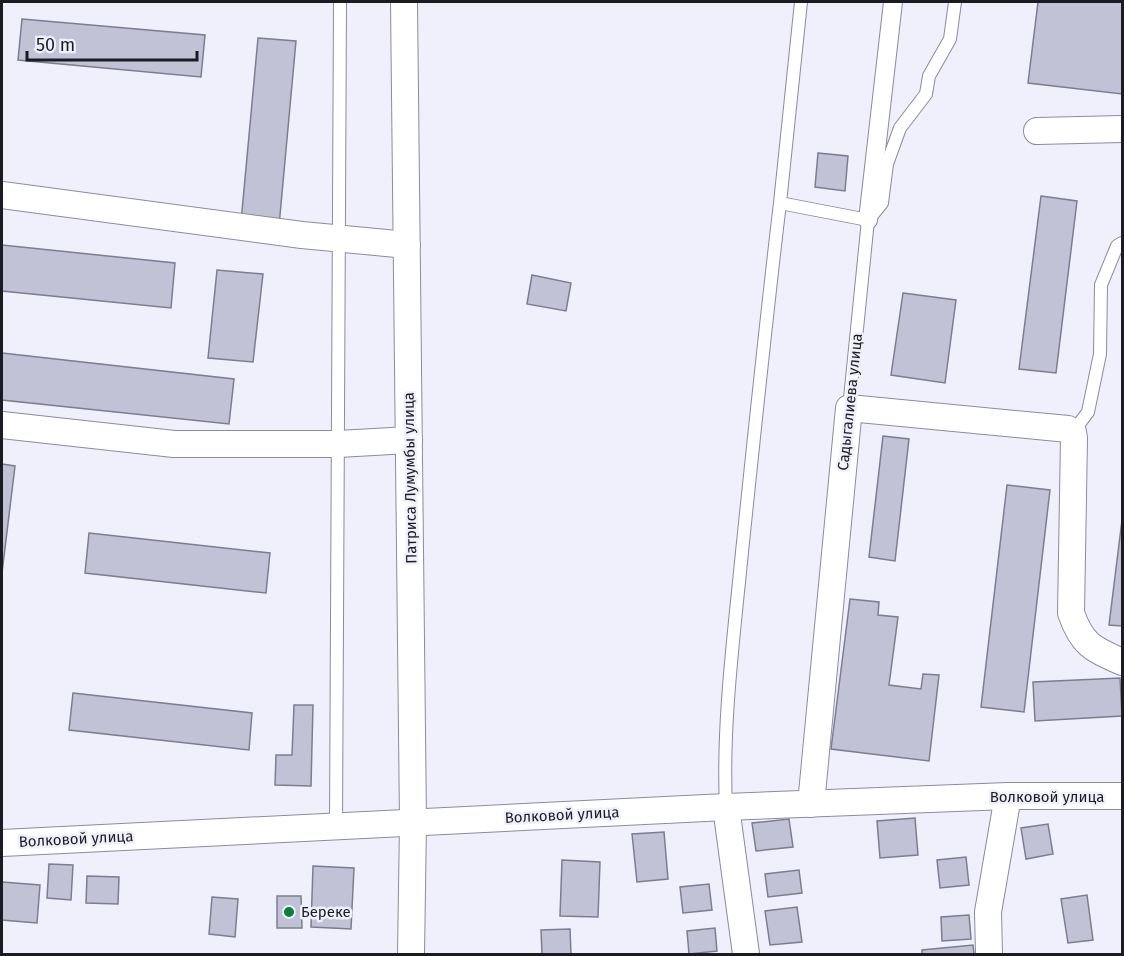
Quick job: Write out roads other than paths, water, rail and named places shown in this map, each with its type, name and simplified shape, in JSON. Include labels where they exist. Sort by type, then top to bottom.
[{"type":"street","name":"Патриса Лумумбы улица","points":[[404,2],[413,823],[411,954]]},
{"type":"street","name":"Садыгалиева улица","points":[[868,220],[893,2]]},
{"type":"street","points":[[1037,132],[1122,129]]},
{"type":"street","points":[[2,195],[407,245]]},
{"type":"street","points":[[849,408],[1068,429],[1073,432],[1071,613],[1077,632],[1093,649],[1122,662]]},
{"type":"street","name":"Садыгалиева улица","points":[[810,804],[849,408]]},
{"type":"street","points":[[2,425],[174,444],[338,444],[409,440]]},
{"type":"street","points":[[989,954],[988,912],[1008,796]]},
{"type":"street","name":"Волковой улица","points":[[2,843],[726,807],[1008,796],[1122,796]]},
{"type":"street","points":[[726,807],[746,954]]},
{"type":"lane","points":[[336,826],[340,2]]},
{"type":"lane","points":[[726,807],[724,767],[736,614],[801,2]]},
{"type":"lane","points":[[780,203],[868,220],[882,203],[887,164],[900,128],[926,94],[929,76],[950,39],[955,2]]},
{"type":"lane","name":"Садыгалиева улица","points":[[849,408],[868,220]]},
{"type":"lane","points":[[1073,432],[1088,412],[1100,354],[1101,285],[1117,246],[1122,243]]},
{"type":"place","name":"Береке","points":[[289,912]]}]
